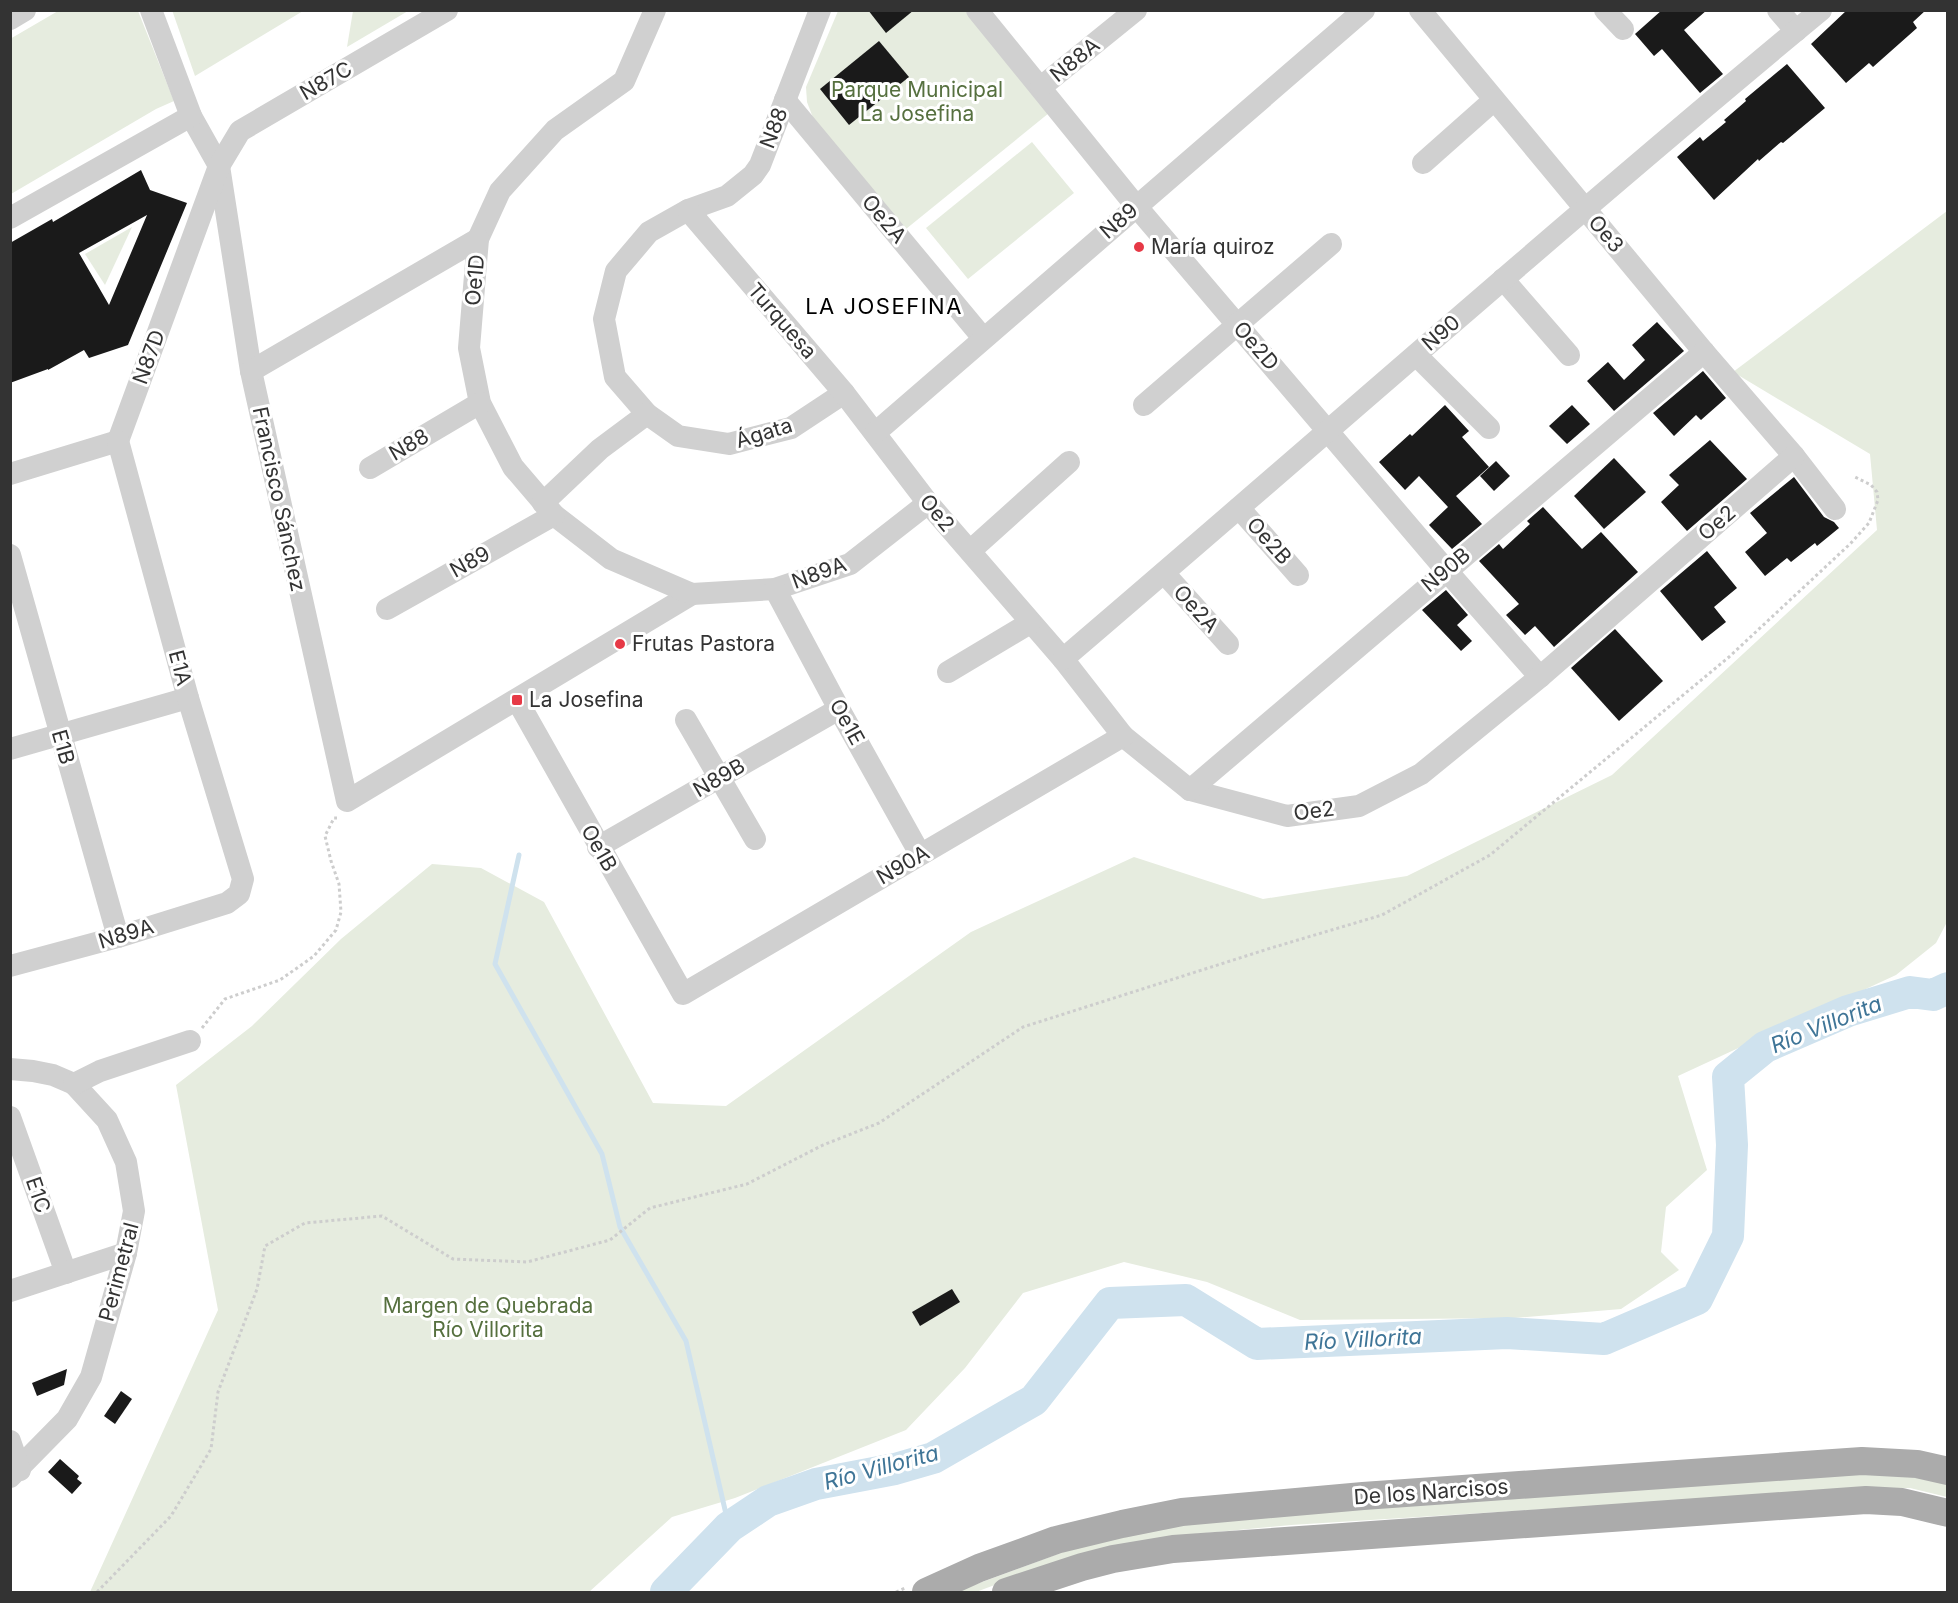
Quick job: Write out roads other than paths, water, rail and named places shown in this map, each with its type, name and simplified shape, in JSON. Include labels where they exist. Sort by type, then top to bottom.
[{"type":"main road","name":"De los Narcisos","points":[[926,1593],[979,1568],[1056,1540],[1182,1512],[1375,1495],[1862,1461],[1917,1464],[1947,1471]]},
{"type":"main road","name":"De los Narcisos","points":[[1006,1593],[1113,1558],[1173,1549],[1866,1500],[1902,1502],[1947,1513]]},
{"type":"street","points":[[10,19],[25,10]]},
{"type":"street","name":"Francisco Sánchez","points":[[152,10],[191,116],[219,166],[251,371],[346,801],[517,700]]},
{"type":"street","name":"N87C","points":[[219,166],[240,131],[447,10]]},
{"type":"street","name":"Oe1D","points":[[549,509],[513,467],[480,403],[469,348],[478,239],[500,191],[555,130],[624,81],[655,10]]},
{"type":"street","name":"N88","points":[[688,210],[727,196],[753,175],[760,165],[820,10]]},
{"type":"street","name":"Oe2D","points":[[977,10],[1136,206],[1540,677]]},
{"type":"street","name":"N88A","points":[[1041,87],[1136,10]]},
{"type":"street","name":"N89","points":[[875,433],[1364,10]]},
{"type":"street","name":"Oe3","points":[[1420,10],[1704,352],[1794,456],[1835,509]]},
{"type":"street","points":[[1605,10],[1623,29]]},
{"type":"street","points":[[1778,10],[1796,31]]},
{"type":"street","name":"N90","points":[[1063,659],[1585,208],[1821,10]]},
{"type":"street","name":"Oe2A","points":[[785,100],[983,338]]},
{"type":"street","points":[[1423,164],[1494,100]]},
{"type":"street","points":[[10,218],[191,116]]},
{"type":"street","name":"N87D","points":[[118,441],[219,166]]},
{"type":"street","name":"Turquesa","points":[[688,210],[844,393],[875,433]]},
{"type":"street","name":"Ágata","points":[[688,210],[649,232],[616,271],[604,320],[615,377],[647,414],[678,435],[729,444],[791,428],[844,393]]},
{"type":"street","points":[[251,371],[478,239]]},
{"type":"street","points":[[1144,405],[1331,244]]},
{"type":"street","points":[[1503,279],[1569,354]]},
{"type":"street","name":"N90B","points":[[1190,790],[1704,352]]},
{"type":"street","points":[[1416,355],[1489,428]]},
{"type":"street","name":"N88","points":[[370,468],[480,403]]},
{"type":"street","name":"N89","points":[[387,609],[549,509],[600,449],[647,414]]},
{"type":"street","name":"Oe2","points":[[875,433],[928,503],[1063,659],[1123,736],[1190,790],[1287,816],[1359,806],[1421,774],[1540,677],[1794,456]]},
{"type":"street","points":[[10,474],[118,441]]},
{"type":"street","name":"E1A","points":[[118,441],[188,698],[243,879],[239,894]]},
{"type":"street","points":[[970,551],[1069,462]]},
{"type":"street","name":"N89A","points":[[549,509],[611,559],[692,594],[775,589],[850,564],[928,503]]},
{"type":"street","name":"Oe2B","points":[[1239,508],[1299,575]]},
{"type":"street","name":"E1B","points":[[10,555],[117,937]]},
{"type":"street","name":"Oe2A","points":[[1164,573],[1228,644]]},
{"type":"street","name":"Oe1E","points":[[775,589],[920,854]]},
{"type":"street","name":"N89A","points":[[517,700],[692,594]]},
{"type":"street","points":[[948,672],[1030,623]]},
{"type":"street","points":[[10,749],[188,698]]},
{"type":"street","name":"Oe1B","points":[[517,700],[683,994]]},
{"type":"street","name":"N89B","points":[[598,847],[839,709]]},
{"type":"street","points":[[686,720],[718,779],[755,839]]},
{"type":"street","name":"N90A","points":[[683,994],[1123,736]]},
{"type":"street","name":"N89A","points":[[10,966],[117,937],[227,903],[239,894]]},
{"type":"street","points":[[74,1084],[100,1071],[190,1041]]},
{"type":"street","name":"Perimetral","points":[[10,1069],[53,1075],[74,1084],[107,1120],[126,1162],[134,1212],[126,1253],[91,1377],[67,1419],[15,1473]]},
{"type":"street","name":"E1C","points":[[10,1116],[66,1273]]},
{"type":"street","points":[[10,1291],[126,1253]]},
{"type":"street","points":[[10,1441],[15,1473]]},
{"type":"waterway","points":[[519,855],[495,964],[602,1154],[620,1227],[686,1341],[729,1527]]},
{"type":"waterway","name":"Río Villorita","points":[[666,1592],[729,1527],[768,1501],[816,1484],[895,1469],[933,1458],[1034,1400],[1110,1303],[1186,1300],[1257,1344],[1507,1333],[1604,1339],[1697,1299],[1728,1236],[1732,1145],[1728,1077],[1765,1047],[1848,1011],[1910,992],[1933,995],[1948,988]]},
{"type":"place","name":"María quiroz","points":[[1139,247]]},
{"type":"place","name":"Frutas Pastora","points":[[620,644]]},
{"type":"place","name":"La Josefina","points":[[517,700]]},
{"type":"district","name":"LA JOSEFINA","points":[[884,306]]},
{"type":"park label","name":"Parque Municipal La Josefina","points":[[917,102]]},
{"type":"park label","name":"Margen de Quebrada Río Villorita","points":[[488,1318]]}]
